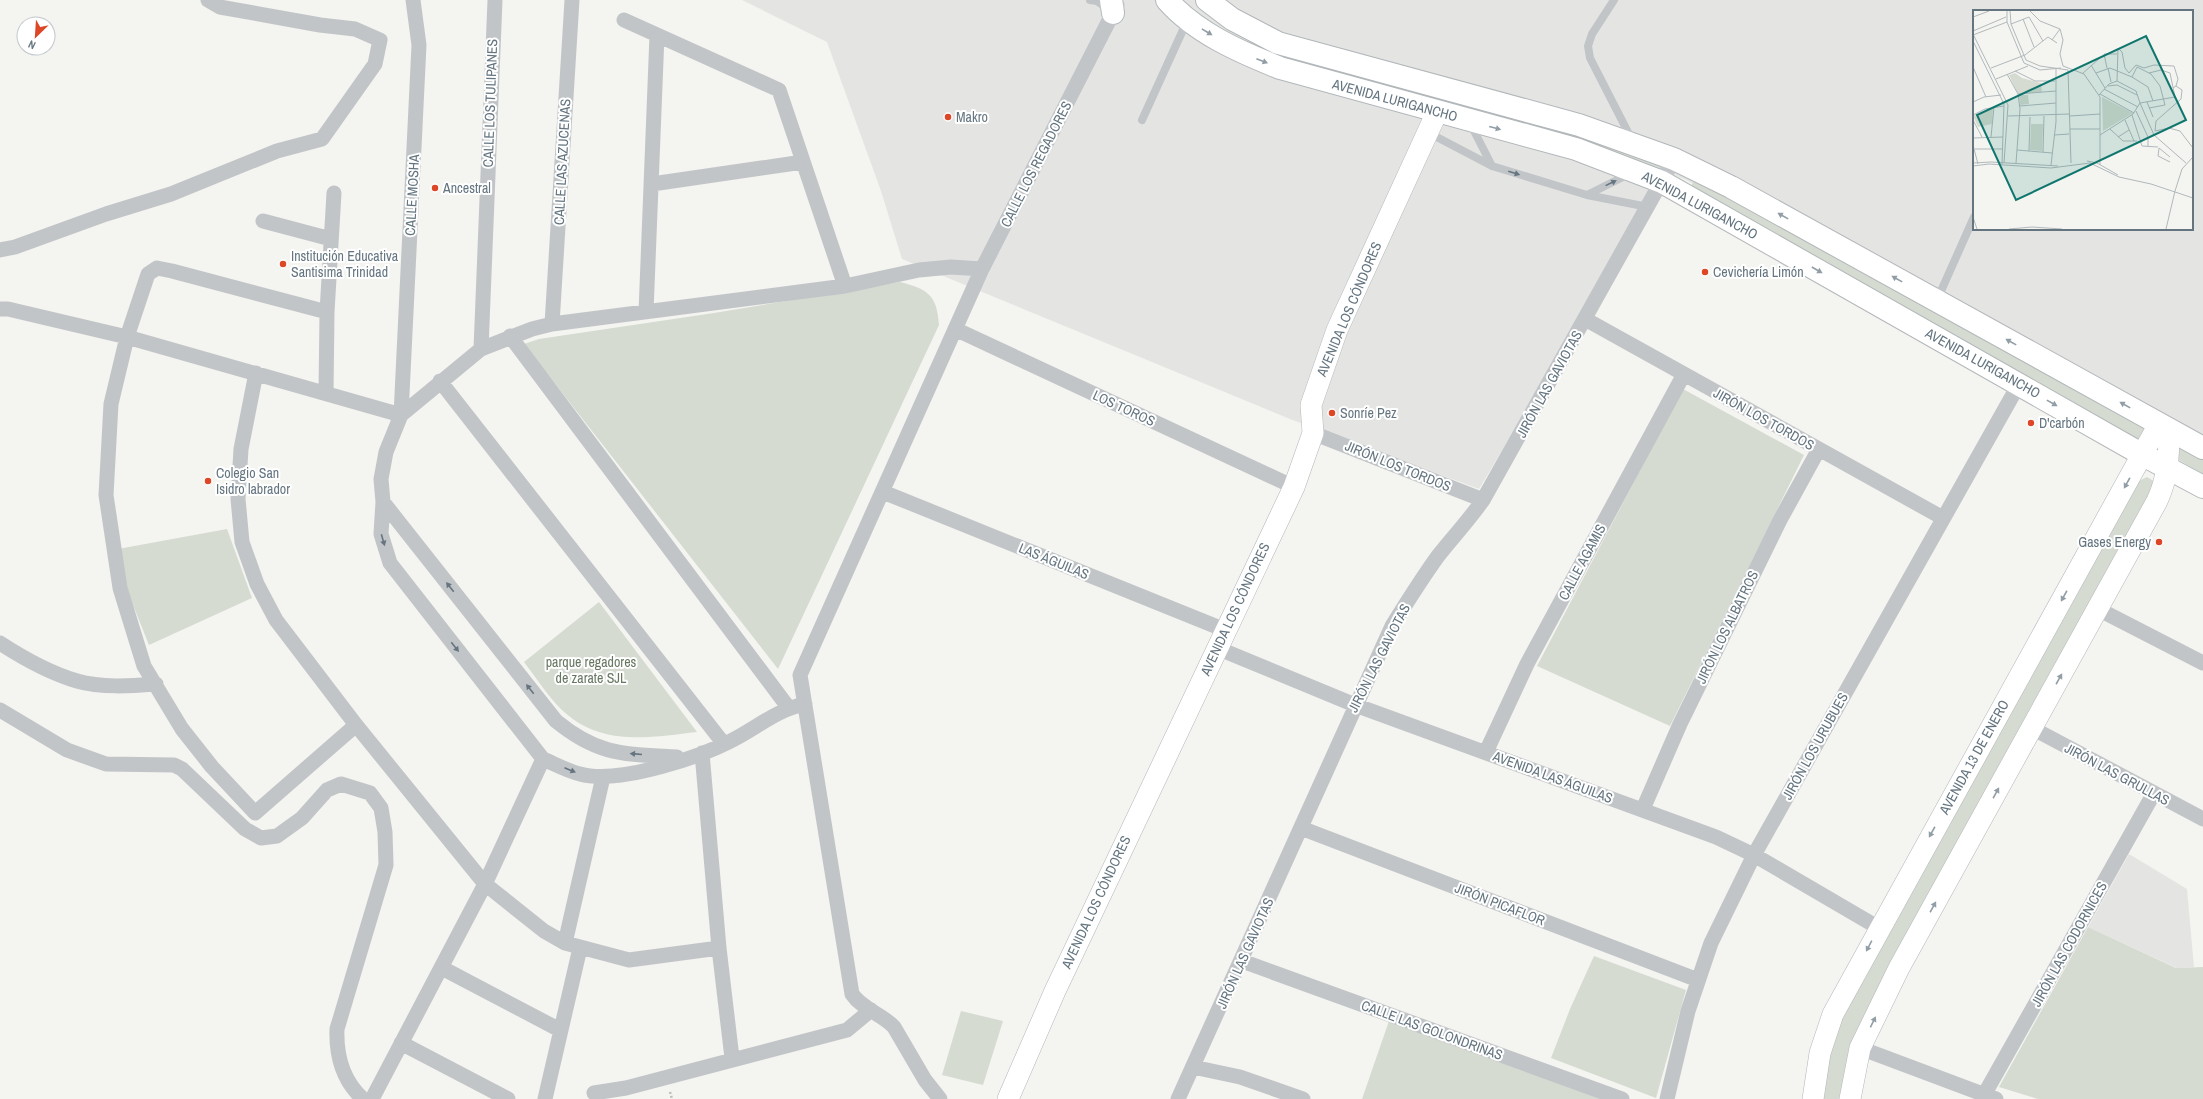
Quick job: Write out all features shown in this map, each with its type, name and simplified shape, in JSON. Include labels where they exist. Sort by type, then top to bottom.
[{"type":"main road","name":"AVENIDA LURIGANCHO","points":[[1167,0],[1188,19],[1227,44],[1280,68],[1469,121],[1576,149],[1662,182],[2143,455],[2203,487]]},
{"type":"main road","name":"AVENIDA LURIGANCHO","points":[[1207,0],[1232,19],[1278,43],[1579,125],[1674,159],[1731,187],[2203,448]]},
{"type":"main road","name":"AVENIDA LOS CÓNDORES","points":[[1008,1099],[1055,991],[1294,487],[1313,432],[1311,405],[1338,330],[1438,112]]},
{"type":"main road","name":"AVENIDA 13 DE ENERO","points":[[1813,1099],[1820,1053],[1833,1014],[1879,928],[2143,455],[2164,427]]},
{"type":"main road","points":[[1850,1099],[1860,1048],[1899,968],[2157,501],[2163,488],[2167,468],[2164,427]]},
{"type":"street","points":[[0,250],[15,247],[106,214],[171,194],[277,151],[322,139],[375,64],[380,40],[355,29],[320,25],[220,7],[208,0]]},
{"type":"street","name":"CALLE MOSHA","points":[[401,415],[418,45],[413,0]]},
{"type":"street","name":"CALLE LOS TULIPANES","points":[[481,349],[495,0]]},
{"type":"street","name":"CALLE LAS AZUCENAS","points":[[552,324],[572,0]]},
{"type":"street","name":"CALLE LOS REGADORES","points":[[940,1099],[924,1080],[894,1027],[857,1001],[852,994],[800,675],[982,269],[1114,4]]},
{"type":"street","points":[[624,20],[779,90],[845,286]]},
{"type":"street","points":[[646,312],[657,35]]},
{"type":"street","name":"JIRÓN LAS GAVIOTAS","points":[[1178,1099],[1242,961],[1355,705],[1392,626],[1418,584],[1440,554],[1469,521],[1483,500],[1674,159]]},
{"type":"street","points":[[652,184],[803,162]]},
{"type":"street","points":[[326,392],[327,312],[334,193]]},
{"type":"street","points":[[263,221],[331,239]]},
{"type":"street","points":[[805,704],[788,707],[724,744],[696,756],[644,770],[603,777],[580,774],[543,759],[390,563],[381,534],[383,502],[381,479],[386,452],[401,415],[440,381],[481,349],[510,336],[552,324],[845,286],[919,270],[951,267],[982,269]]},
{"type":"street","points":[[327,312],[157,268],[148,274],[127,337],[111,404],[106,495],[120,588],[144,666],[182,729],[212,767],[255,813],[356,725]]},
{"type":"street","points":[[0,309],[8,309],[127,337],[326,392],[401,415]]},
{"type":"street","name":"JIRÓN LOS TORDOS","points":[[1585,319],[1943,518]]},
{"type":"street","name":"LOS TOROS","points":[[956,329],[1294,487]]},
{"type":"street","points":[[510,336],[788,707]]},
{"type":"street","points":[[256,373],[241,449],[238,499],[242,542],[257,584],[276,620],[356,725],[485,884],[544,931],[565,943],[629,960],[719,948]]},
{"type":"street","name":"CALLE AGAMIS","points":[[1486,752],[1527,664],[1684,374]]},
{"type":"street","points":[[440,381],[724,744]]},
{"type":"street","name":"JIRÓN LOS URUBUES","points":[[1667,1099],[1688,1011],[1711,943],[1754,855],[2019,384]]},
{"type":"street","name":"JIRÓN LOS TORDOS","points":[[1313,432],[1483,500]]},
{"type":"street","name":"JIRÓN LOS ALBATROS","points":[[1643,809],[1680,724],[1780,520],[1819,449]]},
{"type":"street","name":"LAS ÁGUILAS","points":[[883,492],[1221,639]]},
{"type":"street","points":[[383,502],[556,721],[576,737],[604,750],[696,756]]},
{"type":"street","points":[[2098,608],[2203,664]]},
{"type":"street","name":"AVENIDA LAS ÁGUILAS","points":[[1221,639],[1355,705],[1710,834],[1754,855],[1879,928]]},
{"type":"street","points":[[0,643],[22,658],[77,681],[124,686],[156,684]]},
{"type":"street","points":[[0,710],[67,750],[106,764],[174,765],[182,769],[245,829],[261,838],[276,836],[302,818],[327,790],[341,784],[370,793],[380,808],[385,832],[386,865],[337,1029],[336,1047],[340,1064],[355,1091],[363,1099]]},
{"type":"street","name":"JIRÓN LAS GRULLAS","points":[[2032,728],[2203,819]]},
{"type":"street","points":[[696,756],[732,1058]]},
{"type":"street","points":[[372,1099],[485,884],[543,759]]},
{"type":"street","points":[[565,943],[603,777]]},
{"type":"street","name":"JIRÓN LAS CODORNICES","points":[[1990,1097],[2154,793]]},
{"type":"street","name":"JIRÓN PICAFLOR","points":[[1301,828],[1698,980]]},
{"type":"street","points":[[545,1099],[580,948]]},
{"type":"street","name":"CALLE LAS GOLONDRINAS","points":[[1242,961],[1622,1099]]},
{"type":"street","points":[[442,968],[560,1030]]},
{"type":"street","points":[[594,1093],[626,1088],[732,1058],[847,1030],[871,1010]]},
{"type":"street","points":[[401,1043],[508,1099]]},
{"type":"street","points":[[1860,1048],[1990,1097]]},
{"type":"street","points":[[1193,1067],[1240,1077],[1303,1099]]},
{"type":"lane","points":[[1090,0],[1114,4]]},
{"type":"lane","points":[[1614,0],[1592,34],[1588,46],[1590,58],[1635,144]]},
{"type":"lane","points":[[1142,120],[1188,19]]},
{"type":"lane","points":[[1469,121],[1492,166]]},
{"type":"lane","points":[[1428,132],[1492,166],[1587,195],[1648,206]]},
{"type":"lane","points":[[1587,195],[1635,171]]},
{"type":"lane","points":[[1937,301],[1973,219]]},
{"type":"shaded area","points":[[742,0],[2203,0],[2203,470],[1686,180],[1669,173],[1479,489],[1290,419],[902,259],[881,191],[827,42]]},
{"type":"shaded area","points":[[2129,854],[2187,889],[2194,967],[2177,968],[2088,927]]},
{"type":"green space","points":[[1271,52],[1578,132],[1665,165],[1661,175],[1270,58]]},
{"type":"green space","points":[[1694,181],[1701,183],[2145,426],[2145,432],[2139,439],[2133,439],[1690,188]]},
{"type":"green space","points":[[900,282],[918,287],[929,295],[936,307],[939,325],[778,669],[524,344],[539,339],[714,313]]},
{"type":"green space","points":[[1683,389],[1804,455],[1670,726],[1537,666]]},
{"type":"green space","points":[[2184,446],[2203,458],[2203,474],[2177,459],[2178,448]]},
{"type":"green space","points":[[2147,477],[2157,483],[1843,1099],[1819,1099],[1839,1023],[2139,481]]},
{"type":"green space","points":[[227,529],[252,598],[149,645],[129,595],[118,549]]},
{"type":"green space","name":"parque regadores de zarate SJL","points":[[599,602],[697,732],[664,736],[630,737],[614,736],[598,732],[583,726],[569,716],[556,704],[545,690],[524,662]]},
{"type":"green space","points":[[2088,927],[2176,968],[2203,967],[2203,1099],[2038,1099],[1999,1087]]},
{"type":"green space","points":[[1594,956],[1686,990],[1656,1098],[1551,1058],[1570,1009]]},
{"type":"green space","points":[[961,1011],[1003,1021],[983,1085],[942,1075]]},
{"type":"green space","points":[[1390,1018],[1610,1099],[1362,1099]]},
{"type":"place","name":"Makro","points":[[948,117]]},
{"type":"place","name":"Ancestral","points":[[435,188]]},
{"type":"place","name":"Institución Educativa Santisima Trinidad","points":[[283,264]]},
{"type":"place","name":"Cevichería Limón","points":[[1705,272]]},
{"type":"place","name":"Sonríe Pez","points":[[1332,413]]},
{"type":"place","name":"D'carbón","points":[[2031,423]]},
{"type":"place","name":"Colegio San Isidro labrador","points":[[208,481]]},
{"type":"place","name":"Gases Energy","points":[[2159,542]]}]
